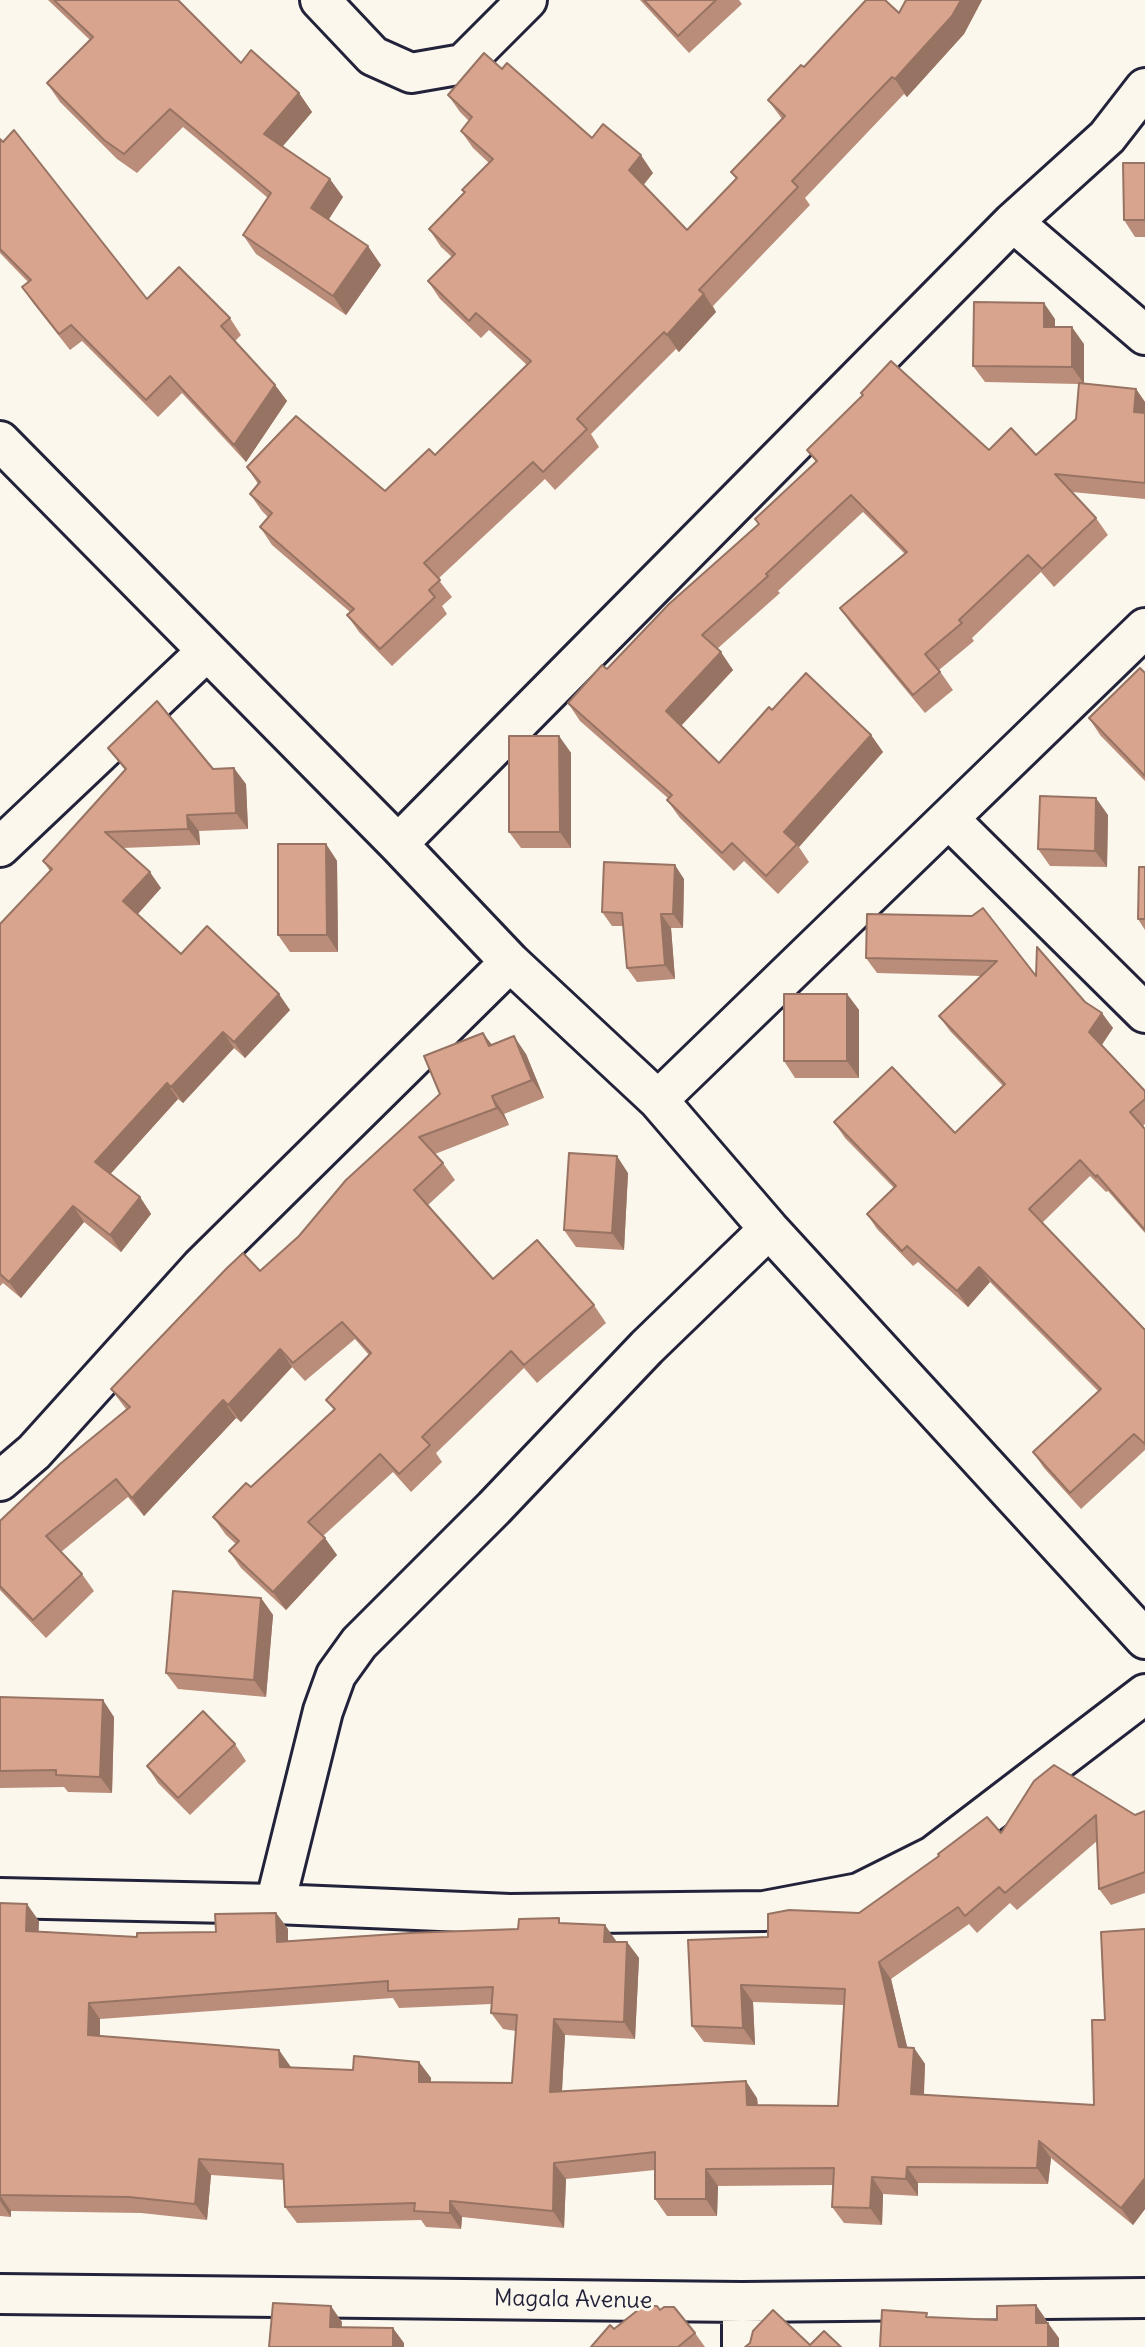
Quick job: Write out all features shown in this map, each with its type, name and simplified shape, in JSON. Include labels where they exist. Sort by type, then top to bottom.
[{"type":"street","points":[[320,0],[373,56],[411,73],[463,64],[527,0]]},
{"type":"street","points":[[398,844],[1013,222],[1107,137],[1145,88]]},
{"type":"street","points":[[1013,222],[1145,335]]},
{"type":"street","points":[[0,442],[398,844],[510,962],[659,1100],[769,1230],[1145,1639]]},
{"type":"street","points":[[659,1100],[1145,628]]},
{"type":"street","points":[[0,847],[207,651]]},
{"type":"street","points":[[949,819],[1145,1013]]},
{"type":"street","points":[[0,1481],[34,1452],[201,1267],[510,962]]},
{"type":"street","points":[[275,1904],[323,1710],[336,1675],[359,1643],[494,1508],[647,1347],[769,1230]]},
{"type":"street","points":[[0,1898],[275,1904],[510,1914],[764,1911],[859,1893],[933,1856],[1145,1694]]},
{"type":"street","name":"Magala Avenue","points":[[0,2294],[741,2302],[1145,2298]]},
{"type":"street","points":[[741,2302],[742,2347]]},
{"type":"building","points":[[54,0],[178,0],[241,63],[251,50],[299,93],[264,134],[330,179],[311,208],[368,246],[333,296],[243,235],[271,193],[170,109],[124,154],[104,140],[47,83],[93,37]]},
{"type":"building","points":[[644,0],[716,0],[678,36]]},
{"type":"building","points":[[866,0],[885,0],[899,13],[906,0],[961,0],[952,16],[895,79],[892,77],[792,181],[798,187],[699,290],[704,294],[667,335],[664,332],[577,419],[587,429],[543,472],[533,462],[424,563],[440,580],[429,590],[435,597],[380,649],[347,615],[354,609],[260,527],[272,513],[250,494],[260,482],[247,467],[296,416],[385,491],[429,449],[435,455],[531,361],[476,313],[469,321],[428,281],[455,254],[429,229],[493,159],[461,131],[472,117],[448,95],[484,53],[502,69],[507,63],[592,138],[603,124],[641,155],[629,170],[687,230],[737,178],[731,172],[785,116],[768,100],[801,65],[804,67]]},
{"type":"building","points":[[14,130],[147,299],[179,267],[230,318],[221,326],[275,385],[234,445],[170,376],[146,400],[71,325],[59,334],[22,287],[31,280],[0,249],[0,139],[3,142]]},
{"type":"building","points":[[1123,163],[1145,163],[1145,220],[1124,220]]},
{"type":"building","points":[[974,302],[1044,303],[1044,327],[1072,327],[1072,367],[973,366]]},
{"type":"building","points":[[891,361],[989,450],[1011,428],[1036,455],[1076,419],[1079,383],[1136,389],[1134,412],[1145,413],[1145,483],[1055,474],[1096,518],[1042,569],[1028,555],[959,620],[962,623],[925,654],[940,672],[913,695],[840,608],[907,552],[851,495],[766,574],[768,576],[702,635],[721,652],[666,711],[719,763],[769,707],[772,710],[806,673],[871,735],[784,832],[797,844],[766,876],[732,843],[722,853],[667,800],[672,795],[568,703],[602,665],[607,669],[669,604],[759,524],[755,519],[817,461],[807,450],[863,395],[861,393]]},
{"type":"building","points":[[1140,668],[1145,673],[1145,776],[1089,718]]},
{"type":"building","points":[[157,701],[213,769],[234,768],[236,813],[187,815],[188,829],[105,832],[150,872],[123,901],[181,954],[207,926],[279,994],[234,1042],[223,1032],[171,1087],[167,1083],[95,1162],[140,1197],[110,1235],[73,1206],[9,1282],[0,1274],[0,924],[52,869],[43,861],[126,769],[108,748]]},
{"type":"building","points":[[509,736],[559,736],[560,832],[509,832]]},
{"type":"building","points":[[1040,796],[1096,798],[1095,851],[1038,849]]},
{"type":"building","points":[[278,844],[326,844],[327,935],[278,935]]},
{"type":"building","points":[[604,862],[675,865],[673,914],[661,914],[665,965],[627,968],[622,913],[602,912]]},
{"type":"building","points":[[1139,867],[1145,867],[1145,919],[1138,919]]},
{"type":"building","points":[[983,908],[1036,976],[1037,947],[1085,1002],[1102,1013],[1089,1032],[1145,1091],[1145,1099],[1130,1112],[1145,1129],[1145,1230],[1097,1175],[1096,1177],[1080,1160],[1029,1209],[1145,1330],[1145,1444],[1134,1434],[1070,1493],[1033,1452],[1101,1389],[979,1267],[957,1291],[907,1246],[902,1251],[867,1214],[896,1186],[834,1122],[892,1067],[955,1133],[1005,1084],[939,1016],[997,961],[866,958],[867,914],[972,916]]},
{"type":"building","points":[[784,994],[847,994],[847,1061],[784,1061]]},
{"type":"building","points":[[483,1033],[489,1046],[514,1036],[532,1080],[492,1096],[497,1108],[419,1137],[443,1163],[414,1190],[493,1279],[537,1240],[594,1305],[524,1365],[511,1351],[422,1437],[430,1445],[399,1474],[380,1454],[308,1522],[325,1538],[273,1592],[229,1551],[239,1541],[213,1517],[246,1483],[251,1487],[335,1409],[326,1400],[371,1353],[342,1322],[293,1363],[280,1349],[228,1405],[223,1400],[132,1498],[116,1479],[46,1536],[82,1574],[33,1620],[0,1586],[0,1521],[60,1464],[130,1407],[111,1389],[227,1268],[243,1253],[260,1271],[299,1236],[346,1180],[440,1094],[424,1056]]},
{"type":"building","points":[[569,1153],[617,1156],[612,1233],[564,1230]]},
{"type":"building","points":[[173,1591],[261,1598],[254,1680],[166,1673]]},
{"type":"building","points":[[0,1697],[103,1700],[100,1777],[56,1775],[56,1770],[0,1771]]},
{"type":"building","points":[[203,1711],[235,1744],[178,1798],[147,1766]]},
{"type":"building","points":[[1054,1765],[1135,1815],[1145,1811],[1145,1872],[1099,1889],[1096,1815],[1005,1893],[999,1887],[965,1916],[958,1907],[879,1962],[899,2047],[914,2048],[911,2094],[1094,2105],[1092,2020],[1105,2020],[1101,1932],[1145,1929],[1145,2178],[1121,2208],[1039,2141],[1037,2168],[907,2167],[906,2179],[872,2177],[870,2208],[832,2207],[834,2168],[706,2169],[706,2199],[655,2199],[655,2152],[554,2163],[553,2211],[450,2201],[450,2213],[414,2211],[415,2203],[285,2207],[283,2164],[199,2159],[195,2204],[129,2197],[0,2195],[0,1903],[27,1904],[26,1931],[137,1937],[137,1933],[216,1932],[215,1914],[276,1913],[277,1942],[518,1929],[519,1919],[559,1918],[559,1923],[605,1925],[604,1942],[627,1942],[624,2022],[554,2019],[550,2092],[746,2081],[747,2105],[838,2106],[845,1989],[741,1985],[743,2028],[692,2026],[688,1940],[768,1937],[768,1914],[789,1910],[859,1913],[939,1856],[938,1854],[987,1817],[1001,1833],[1034,1781]],"holes":[[[388,1981],[388,1991],[493,1987],[491,2013],[517,2015],[512,2083],[419,2082],[419,2062],[354,2056],[353,2070],[280,2067],[279,2050],[88,2035],[89,2003]]]},
{"type":"building","points":[[273,2303],[331,2306],[330,2327],[393,2328],[393,2347],[269,2347]]},
{"type":"building","points":[[1036,2305],[1036,2323],[1048,2323],[1048,2347],[880,2347],[882,2310],[927,2313],[926,2317],[997,2320],[997,2306]]},
{"type":"building","points":[[643,2306],[657,2306],[660,2310],[674,2307],[695,2333],[678,2347],[591,2347],[610,2325],[614,2329]]},
{"type":"building","points":[[773,2310],[810,2345],[824,2331],[841,2347],[745,2347],[750,2343],[753,2331]]}]
